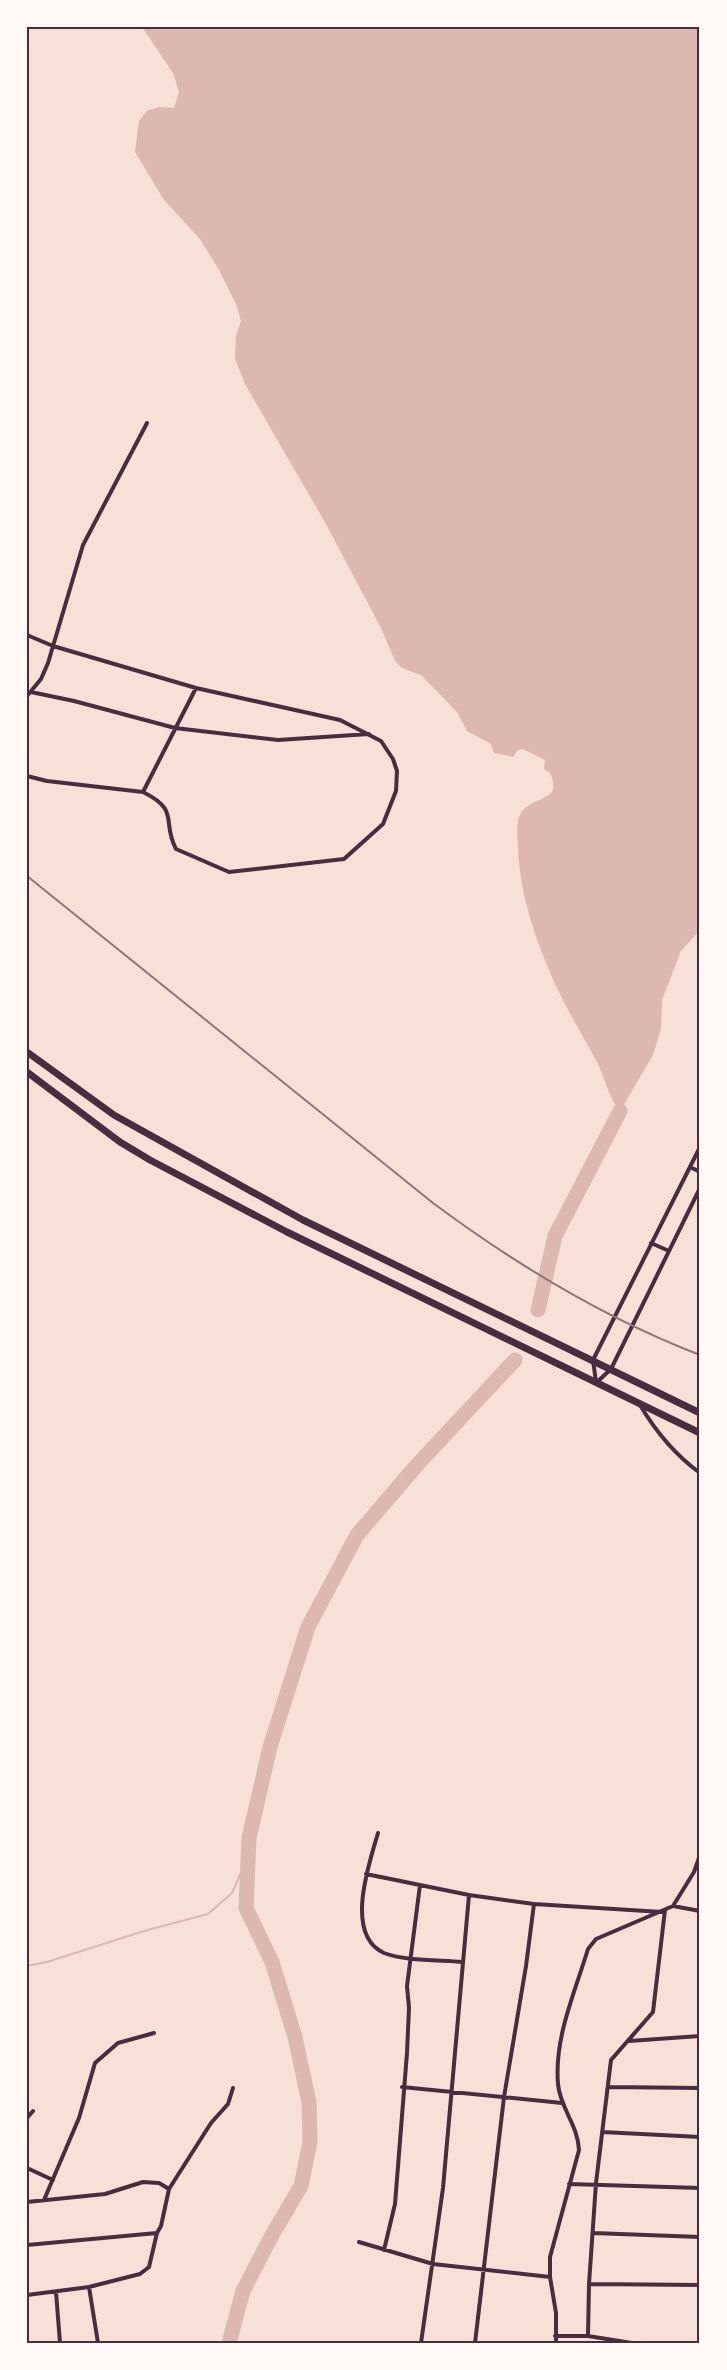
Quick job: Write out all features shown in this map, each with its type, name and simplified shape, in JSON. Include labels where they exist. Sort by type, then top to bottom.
[{"type":"highway","points":[[27,1052],[114,1115],[303,1220],[700,1413]]},
{"type":"highway","points":[[27,1072],[120,1142],[150,1160],[287,1232],[700,1433]]},
{"type":"street","points":[[147,423],[83,545],[53,646],[41,679],[29,694],[74,701],[175,728],[278,740],[370,734]]},
{"type":"street","points":[[27,635],[53,646],[196,688],[340,720],[381,741],[393,759],[397,771],[396,791],[383,824],[344,859],[230,872],[176,849],[166,808],[158,799],[143,792],[47,781],[27,776]]},
{"type":"street","points":[[143,792],[196,688]]},
{"type":"street","points":[[596,1383],[593,1360],[700,1147]]},
{"type":"street","points":[[690,1167],[700,1172]]},
{"type":"street","points":[[596,1383],[611,1369],[700,1188]]},
{"type":"street","points":[[651,1243],[669,1251]]},
{"type":"street","points":[[640,1404],[655,1430],[671,1449],[700,1473]]},
{"type":"street","points":[[378,1833],[366,1874],[362,1902],[363,1922],[368,1939],[374,1947],[385,1954],[462,1962]]},
{"type":"street","points":[[556,2343],[556,2313],[549,2277],[550,2257],[579,2150],[579,2137],[562,2103],[558,2085],[558,2058],[562,2030],[588,1949],[596,1939],[673,1906],[694,1872],[700,1855]]},
{"type":"street","points":[[366,1874],[469,1895],[534,1904],[664,1911]]},
{"type":"street","points":[[384,2250],[394,2204],[406,2053],[410,1958],[420,1885]]},
{"type":"street","points":[[421,2343],[443,2188],[469,1895]]},
{"type":"street","points":[[475,2343],[504,2097],[534,1904]]},
{"type":"street","points":[[673,1906],[700,1911]]},
{"type":"street","points":[[588,2336],[596,2183],[611,2060],[653,2012],[664,1911]]},
{"type":"street","points":[[44,2200],[80,2118],[95,2063],[118,2043],[154,2033]]},
{"type":"street","points":[[629,2041],[700,2036]]},
{"type":"street","points":[[402,2087],[562,2103]]},
{"type":"street","points":[[609,2087],[700,2088]]},
{"type":"street","points":[[27,2295],[89,2287],[140,2274],[149,2267],[157,2233],[162,2226],[169,2189],[207,2128],[228,2104],[233,2088]]},
{"type":"street","points":[[27,2118],[33,2111]]},
{"type":"street","points":[[602,2132],[700,2137]]},
{"type":"street","points":[[27,2168],[53,2180]]},
{"type":"street","points":[[27,2202],[105,2193],[151,2181],[169,2189]]},
{"type":"street","points":[[569,2184],[596,2183],[700,2188]]},
{"type":"street","points":[[27,2245],[157,2233]]},
{"type":"street","points":[[593,2233],[700,2237]]},
{"type":"street","points":[[359,2242],[433,2264],[549,2277]]},
{"type":"street","points":[[589,2284],[700,2285]]},
{"type":"street","points":[[89,2287],[98,2343]]},
{"type":"street","points":[[56,2292],[60,2343]]},
{"type":"street","points":[[555,2336],[588,2336],[632,2343]]},
{"type":"shaded area","points":[[142,27],[700,27],[700,930],[681,951],[662,1000],[661,1029],[653,1055],[620,1111],[612,1100],[597,1062],[552,977],[538,942],[522,886],[518,821],[526,807],[545,798],[553,789],[550,773],[544,769],[545,760],[523,749],[518,750],[513,757],[494,753],[491,744],[467,731],[457,712],[421,675],[402,668],[395,661],[381,628],[326,524],[246,386],[235,359],[236,335],[241,321],[236,304],[219,270],[200,239],[164,200],[135,152],[139,121],[147,111],[159,107],[174,108],[179,92],[173,73]]},
{"type":"waterway","points":[[538,1310],[555,1236],[620,1111]]},
{"type":"waterway","points":[[229,2343],[243,2291],[301,2186],[310,2142],[309,2102],[295,2037],[272,1962],[246,1908],[249,1838],[270,1747],[308,1627],[357,1535],[417,1465],[515,1360]]},
{"type":"waterway","points":[[27,1966],[208,1914],[232,1893],[248,1857]]},
{"type":"railway","points":[[27,876],[464,1226],[528,1268],[595,1307],[700,1355]]}]
